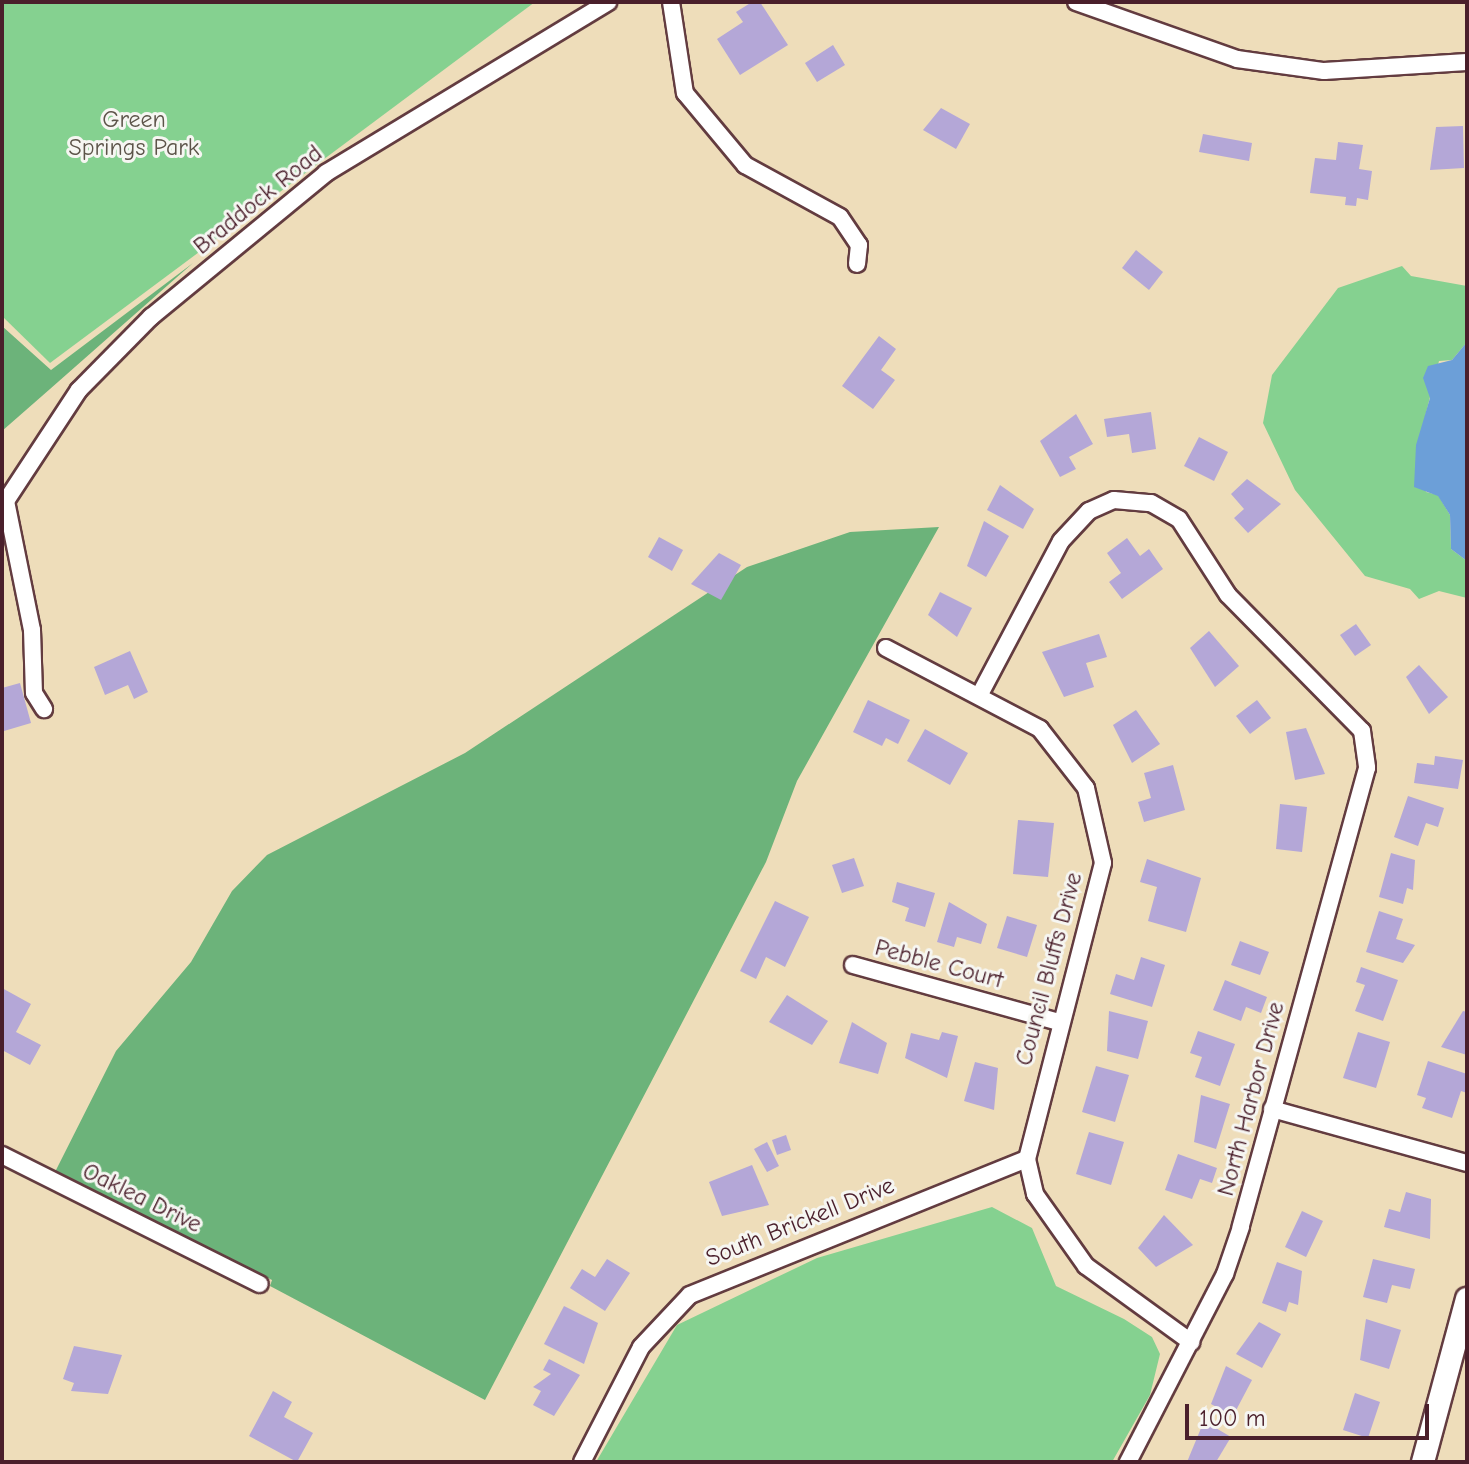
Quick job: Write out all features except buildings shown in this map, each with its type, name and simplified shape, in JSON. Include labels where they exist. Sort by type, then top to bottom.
[{"type":"main road","points":[[1428,1461],[1467,1299]]},
{"type":"street","name":"Braddock Road","points":[[4,504],[79,390],[151,317],[326,173],[608,2]]},
{"type":"street","points":[[671,2],[685,93],[745,165],[840,217],[859,245],[857,264]]},
{"type":"street","points":[[1076,2],[1237,59],[1324,71],[1467,62]]},
{"type":"street","name":"North Harbor Drive","points":[[979,696],[1061,541],[1089,511],[1114,500],[1151,503],[1179,519],[1237,605],[1362,731],[1367,768],[1225,1274],[1128,1462]]},
{"type":"street","points":[[4,504],[32,630],[34,693],[44,709]]},
{"type":"street","name":"Council Bluffs Drive","points":[[886,648],[1040,729],[1066,755],[1099,822],[1103,863],[1059,1022],[1027,1159]]},
{"type":"street","name":"Pebble Court","points":[[853,965],[1059,1022]]},
{"type":"street","points":[[1272,1109],[1467,1163]]},
{"type":"street","name":"Oaklea Drive","points":[[2,1155],[260,1284]]},
{"type":"street","points":[[1027,1159],[1055,1230],[1086,1266],[1191,1342]]},
{"type":"street","name":"South Brickell Drive","points":[[582,1462],[641,1347],[690,1295],[1027,1159]]},
{"type":"green space","name":"Green Springs Park","points":[[2,2],[535,2],[50,363],[2,316]]},
{"type":"green space","points":[[193,263],[2,431],[2,326],[51,370]]},
{"type":"green space","points":[[1402,266],[1411,276],[1467,286],[1467,342],[1452,360],[1439,361],[1416,453],[1426,492],[1438,495],[1450,515],[1451,549],[1467,561],[1467,598],[1439,591],[1419,599],[1410,589],[1365,576],[1295,490],[1263,423],[1272,375],[1338,288]]},
{"type":"green space","points":[[939,527],[797,781],[766,862],[485,1400],[270,1286],[272,1280],[55,1172],[116,1051],[191,962],[232,891],[267,855],[465,753],[747,567],[850,532]]},
{"type":"green space","points":[[992,1207],[1032,1228],[1056,1286],[1124,1319],[1152,1337],[1160,1354],[1150,1395],[1112,1462],[596,1462],[677,1325],[817,1258]]},
{"type":"water","points":[[1467,342],[1467,561],[1451,549],[1450,515],[1438,496],[1414,487],[1416,445],[1430,398],[1423,378],[1428,366],[1452,360]]}]
